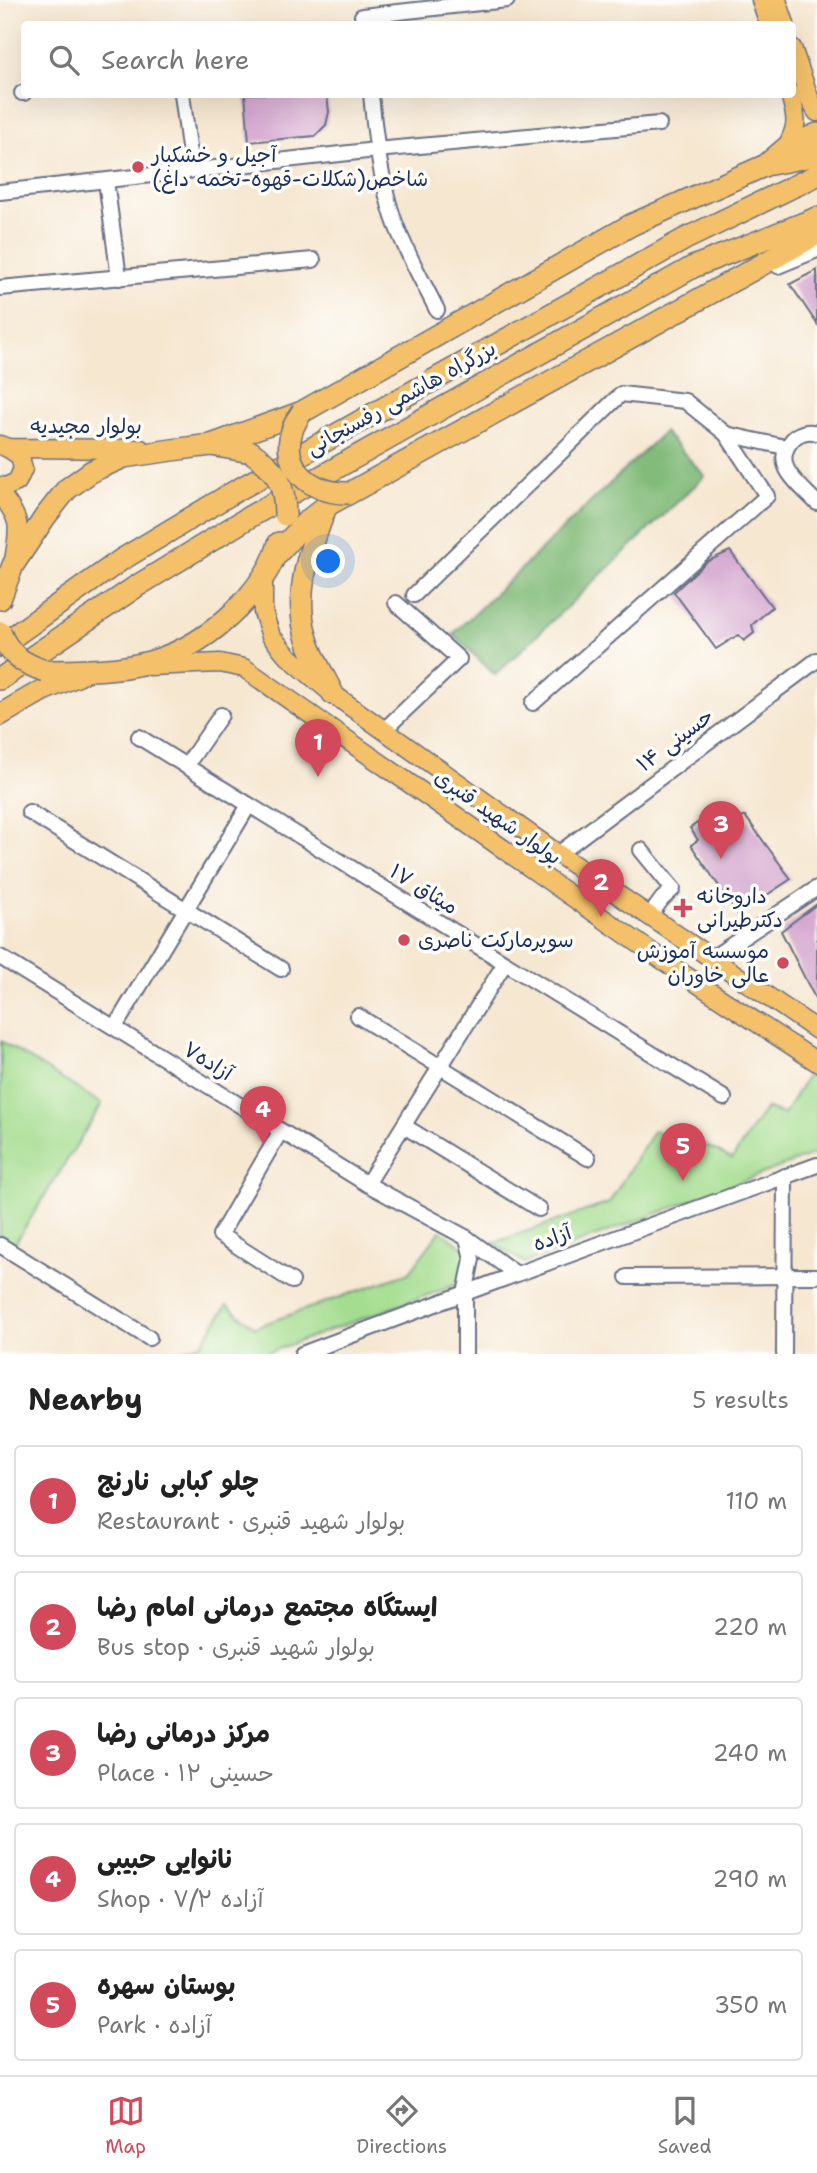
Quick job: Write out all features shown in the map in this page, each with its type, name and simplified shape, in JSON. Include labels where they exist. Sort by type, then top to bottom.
[{"type":"highway","points":[[765,165],[786,148],[817,134]]},
{"type":"highway","points":[[1,592],[13,565],[45,517],[67,489],[92,471],[124,457],[211,445],[302,412],[631,225],[765,165],[817,155]]},
{"type":"highway","name":"بزرگراه هاشمی رفسنجانی","points":[[0,646],[121,560],[234,492],[685,239],[817,175]]},
{"type":"highway","name":"بزرگراه هاشمی رفسنجانی","points":[[0,679],[137,586],[274,503],[693,267],[817,218]]},
{"type":"highway","points":[[0,632],[7,648],[23,664],[45,671],[136,667],[173,655],[206,637],[251,594],[276,555],[306,522],[326,506],[817,234]]},
{"type":"highway","points":[[302,412],[296,420],[290,439],[292,459],[301,476],[314,487],[331,493],[349,493]]},
{"type":"highway","points":[[211,445],[251,452],[267,463],[278,478],[285,496],[285,515],[276,555]]},
{"type":"highway","points":[[326,506],[306,559],[300,600],[309,645],[333,694]]},
{"type":"highway","points":[[0,715],[43,690],[90,671]]},
{"type":"main road","points":[[761,0],[768,21]]},
{"type":"main road","points":[[777,0],[784,21]]},
{"type":"main road","points":[[796,57],[810,100],[817,112]]},
{"type":"main road","points":[[786,148],[797,120],[791,98]]},
{"type":"main road","points":[[0,486],[5,487],[17,482],[23,469],[20,456],[4,447]]},
{"type":"main road","name":"بولوار مجیدیه","points":[[4,447],[172,450]]},
{"type":"main road","points":[[0,494],[13,509],[19,526],[13,565]]},
{"type":"main road","name":"بولوار شهید قنبری","points":[[263,576],[263,612],[271,636],[288,656],[333,694],[558,854],[814,1023]]},
{"type":"main road","name":"بولوار شهید قنبری","points":[[136,667],[220,663],[244,668],[543,877],[817,1062]]},
{"type":"main road","points":[[543,877],[558,854]]},
{"type":"street","points":[[360,0],[363,20],[508,0]]},
{"type":"street","points":[[183,98],[192,170]]},
{"type":"street","points":[[370,98],[376,150],[393,216],[408,253],[437,310]]},
{"type":"street","points":[[0,192],[376,150],[659,124]]},
{"type":"street","points":[[106,181],[119,278]]},
{"type":"street","points":[[702,298],[817,250]]},
{"type":"street","points":[[0,288],[313,260]]},
{"type":"street","points":[[414,595],[621,394],[685,401],[726,434],[767,496],[533,703]]},
{"type":"street","points":[[815,430],[796,435],[785,447],[783,460],[788,473],[817,503]]},
{"type":"street","points":[[726,434],[785,447]]},
{"type":"street","points":[[798,482],[817,484]]},
{"type":"street","points":[[384,730],[459,659],[396,603]]},
{"type":"street","name":"حسینی ۱۴","points":[[558,854],[817,660]]},
{"type":"street","points":[[186,766],[221,715]]},
{"type":"street","name":"میثاق ۱۷","points":[[139,737],[724,1098]]},
{"type":"street","points":[[115,1027],[249,805]]},
{"type":"street","points":[[29,812],[281,969]]},
{"type":"street","points":[[641,850],[673,889],[651,914],[652,918]]},
{"type":"street","points":[[712,958],[817,888]]},
{"type":"street","name":"آزاده۷","points":[[0,957],[280,1132],[367,1184],[467,1238],[515,1273]]},
{"type":"street","points":[[367,1184],[505,963]]},
{"type":"street","points":[[358,1016],[588,1158]]},
{"type":"street","points":[[404,1126],[539,1209]]},
{"type":"street","points":[[280,1132],[220,1235],[292,1281]]},
{"type":"street","name":"آزاده","points":[[302,1354],[515,1273],[817,1165]]},
{"type":"street","points":[[784,1354],[785,1176]]},
{"type":"street","points":[[465,1354],[465,1294],[472,1259],[467,1238]]},
{"type":"street","points":[[0,1245],[149,1338]]},
{"type":"street","points":[[627,1277],[817,1276]]},
{"type":"green space","points":[[664,432],[705,476],[495,675],[453,634]]},
{"type":"green space","points":[[1,1041],[102,1104],[14,1245],[0,1236]]},
{"type":"green space","points":[[808,1074],[817,1079],[817,1153],[525,1263],[493,1243],[609,1203],[654,1130],[693,1156],[703,1144],[732,1159],[766,1108],[784,1115]]},
{"type":"green space","points":[[440,1231],[466,1249],[468,1265],[461,1283],[264,1354],[174,1354],[202,1343],[227,1305],[255,1327],[409,1273]]},
{"type":"building","points":[[245,98],[327,98],[329,112],[326,125],[315,136],[249,142]]},
{"type":"building","points":[[817,270],[817,324],[790,284]]},
{"type":"building","points":[[730,551],[772,607],[752,625],[754,633],[744,641],[738,635],[716,649],[674,592],[706,562]]},
{"type":"building","points":[[708,816],[722,832],[745,816],[791,879],[738,914],[691,845],[698,840],[690,828]]},
{"type":"building","points":[[817,904],[817,1002],[781,931]]},
{"type":"place","name":"آجیل و خشکبار شاخص(شکلات-قهوه-تخمه داغ)","points":[[138,167]]},
{"type":"place","name":"چلو کبابی نارنج","points":[[318,777]]},
{"type":"place","name":"مرکز درمانی رضا","points":[[721,859]]},
{"type":"place","name":"داروخانه دکترطیرانی","points":[[683,908]]},
{"type":"place","name":"ایستگاه مجتمع درمانی امام رضا","points":[[601,917]]},
{"type":"place","name":"سوپرمارکت ناصری","points":[[404,940]]},
{"type":"place","name":"موسسه آموزش عالی خاوران","points":[[783,963]]},
{"type":"place","name":"نانوایی حبیبی","points":[[263,1144]]},
{"type":"place","name":"بوستان سهره","points":[[683,1181]]}]
